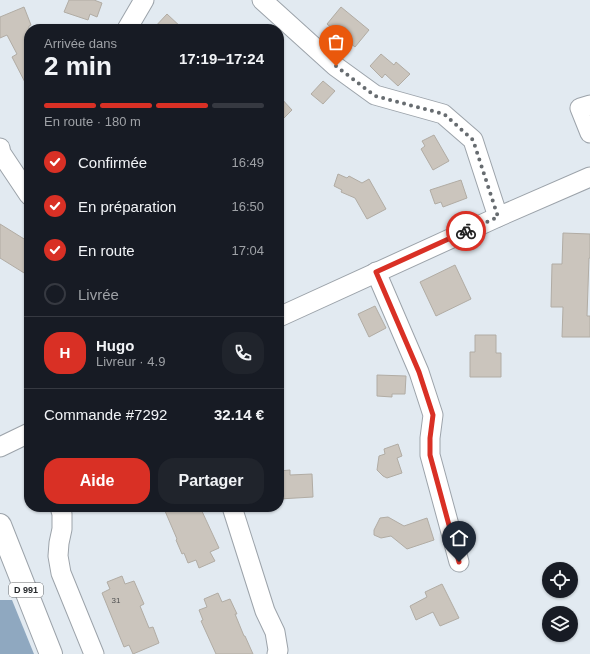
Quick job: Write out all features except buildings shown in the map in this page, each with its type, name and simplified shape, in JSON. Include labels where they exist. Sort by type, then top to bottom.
[{"type":"main road","name":"D 991","points":[[0,525],[51,654]]},
{"type":"street","points":[[130,24],[144,0]]},
{"type":"street","points":[[262,0],[336,66],[375,96],[444,114],[473,140],[498,217]]},
{"type":"street","points":[[585,107],[590,133]]},
{"type":"street","points":[[0,148],[1,153],[24,188]]},
{"type":"street","points":[[284,315],[498,217],[590,177]]},
{"type":"street","points":[[376,272],[419,372],[433,415],[430,438],[430,455],[459,562]]},
{"type":"street","points":[[0,447],[24,435]]},
{"type":"street","points":[[61,512],[62,529],[58,556],[61,573],[94,654]]},
{"type":"street","points":[[234,512],[265,611],[275,632],[278,654]]},
{"type":"shaded area","points":[[0,600],[12,600],[34,654],[0,654]]},
{"type":"way so far","points":[[336,66],[375,96],[444,114],[473,140],[498,217],[466,231]]},
{"type":"route","points":[[459,562],[430,455],[430,438],[433,415],[419,372],[376,272],[466,231]]}]
